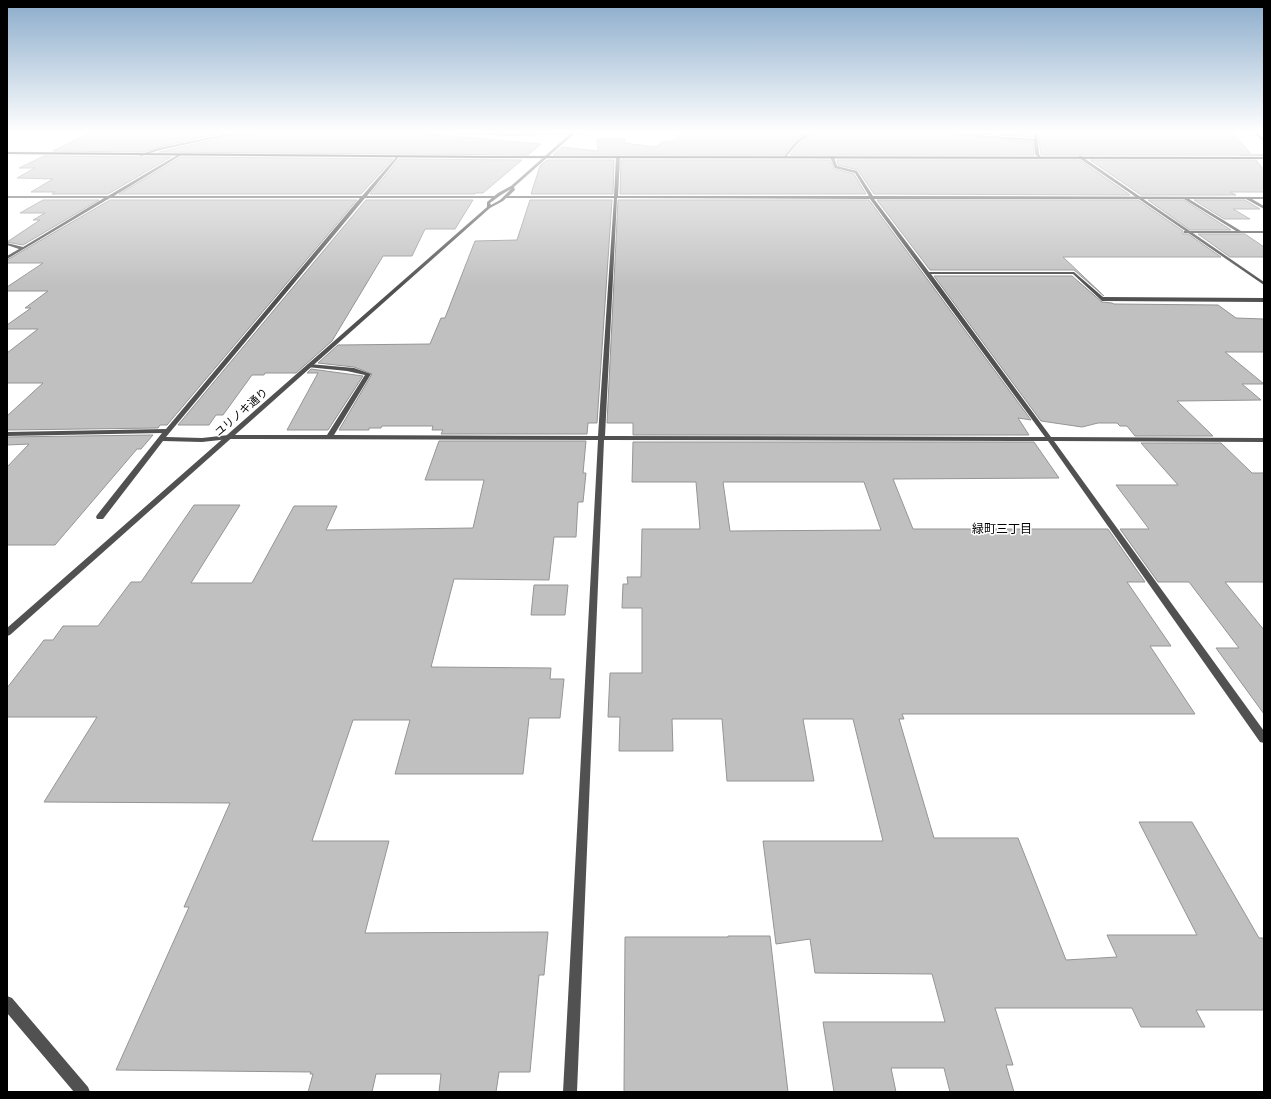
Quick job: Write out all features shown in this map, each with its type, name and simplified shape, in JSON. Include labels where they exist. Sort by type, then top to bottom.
[{"type":"street","points":[[7,258],[128,184]]},
{"type":"street","points":[[100,516],[167,431],[373,184]]},
{"type":"street","name":"ユリノキ通り","points":[[489,207],[488,203],[494,197],[501,191],[515,184]]},
{"type":"street","points":[[570,1092],[601,438],[617,184]]},
{"type":"street","points":[[864,184],[872,198],[929,273],[1050,440],[1264,739]]},
{"type":"street","points":[[1119,184],[1186,232],[1264,284]]},
{"type":"street","name":"ユリノキ通り","points":[[7,633],[489,207],[498,204],[506,197],[513,190],[512,187]]},
{"type":"street","points":[[7,197],[494,197]]},
{"type":"street","points":[[506,197],[1264,198]]},
{"type":"street","points":[[1185,198],[1240,232]]},
{"type":"street","points":[[1247,198],[1264,208]]},
{"type":"street","points":[[1186,232],[1264,232]]},
{"type":"street","points":[[7,244],[22,248]]},
{"type":"street","points":[[929,273],[1074,272],[1102,299],[1264,300]]},
{"type":"street","points":[[309,366],[331,369],[356,369],[368,374],[329,438]]},
{"type":"street","points":[[7,434],[167,431]]},
{"type":"street","points":[[161,439],[202,440],[229,437],[1264,440]]},
{"type":"street","points":[[7,1003],[83,1092]]},
{"type":"building","points":[[44,184],[125,184],[108,194],[52,194],[55,192],[31,192]]},
{"type":"building","points":[[135,184],[370,184],[361,194],[119,194]]},
{"type":"building","points":[[378,184],[493,184],[483,193],[475,194],[370,194]]},
{"type":"building","points":[[534,184],[613,184],[613,194],[531,194]]},
{"type":"building","points":[[620,184],[860,184],[866,194],[620,194]]},
{"type":"building","points":[[868,184],[1115,184],[1130,195],[874,194]]},
{"type":"building","points":[[1125,184],[1264,184],[1264,192],[1230,192],[1236,195],[1141,195]]},
{"type":"building","points":[[43,200],[99,200],[23,245],[7,242],[40,220],[33,220],[45,213],[20,213]]},
{"type":"building","points":[[110,200],[357,200],[167,425],[160,425],[158,428],[7,430],[7,416],[43,383],[7,383],[7,353],[38,329],[7,329],[7,325],[31,308],[25,308],[48,291],[7,291],[7,287],[43,263],[7,263],[7,260]]},
{"type":"building","points":[[366,200],[473,200],[455,229],[425,229],[412,256],[383,256],[332,341],[296,373],[265,373],[264,375],[252,375],[223,415],[216,415],[209,425],[178,425]]},
{"type":"building","points":[[530,200],[612,200],[597,423],[588,423],[587,434],[441,434],[443,430],[432,430],[433,426],[382,426],[381,428],[369,428],[369,430],[339,430],[372,374],[354,367],[318,363],[338,345],[430,344],[441,318],[445,318],[475,241],[517,240]]},
{"type":"building","points":[[618,200],[869,200],[1031,420],[1018,418],[1029,435],[633,435],[633,423],[607,423]]},
{"type":"building","points":[[877,200],[1138,200],[1183,231],[1183,234],[1188,234],[1221,257],[1063,257],[1104,296],[1074,270],[930,270]]},
{"type":"building","points":[[1148,200],[1184,200],[1231,230],[1190,230]]},
{"type":"building","points":[[1194,200],[1245,200],[1260,209],[1233,209],[1250,219],[1224,219]]},
{"type":"building","points":[[1198,234],[1245,234],[1264,247],[1264,257],[1230,257]]},
{"type":"building","points":[[934,276],[1072,276],[1102,302],[1114,304],[1218,305],[1236,318],[1264,319],[1264,352],[1225,352],[1264,384],[1242,384],[1261,400],[1177,401],[1213,436],[1135,436],[1127,426],[1120,426],[1117,423],[1098,423],[1082,427],[1041,421]]},
{"type":"building","points":[[311,369],[363,376],[328,430],[287,430],[318,373],[307,373]]},
{"type":"building","points":[[153,435],[141,449],[137,449],[55,545],[7,545],[7,467],[29,444],[7,445],[7,437]]},
{"type":"building","points":[[439,441],[586,441],[583,473],[586,473],[583,502],[578,502],[576,537],[554,537],[549,580],[454,579],[431,667],[551,668],[550,679],[564,679],[560,718],[529,718],[523,774],[395,774],[410,720],[353,720],[312,841],[389,841],[365,933],[548,932],[544,975],[539,975],[530,1072],[499,1072],[496,1092],[439,1092],[441,1074],[376,1074],[372,1092],[308,1092],[313,1074],[310,1074],[311,1072],[116,1070],[189,907],[184,907],[230,803],[44,802],[97,717],[7,717],[7,688],[44,640],[53,640],[63,626],[98,626],[131,582],[141,582],[194,505],[240,505],[191,583],[252,583],[294,506],[337,506],[326,530],[473,528],[484,480],[425,480]]},
{"type":"building","points":[[633,442],[1034,442],[1059,478],[893,479],[913,529],[1108,529],[1145,582],[1127,582],[1171,646],[1150,646],[1195,714],[902,714],[904,719],[899,719],[934,838],[1018,838],[1066,960],[1117,957],[1107,935],[1197,935],[1139,822],[1192,822],[1259,938],[1264,938],[1264,1010],[1196,1010],[1205,1027],[1141,1027],[1132,1008],[995,1008],[1013,1065],[1006,1065],[1014,1092],[950,1092],[944,1068],[891,1068],[896,1092],[834,1092],[823,1022],[945,1022],[932,974],[815,973],[810,939],[776,944],[763,841],[883,841],[853,719],[803,719],[814,781],[727,781],[722,719],[672,719],[673,751],[619,751],[620,717],[608,717],[610,673],[642,673],[642,608],[622,608],[623,584],[628,584],[627,577],[641,577],[642,529],[700,529],[696,482],[632,482]],"holes":[[[723,482],[864,482],[881,530],[730,531]]]},
{"type":"building","points":[[1141,443],[1221,443],[1252,473],[1264,473],[1264,582],[1225,582],[1264,630],[1264,714],[1216,648],[1239,648],[1189,582],[1158,582],[1120,529],[1149,529],[1116,485],[1178,485]]},
{"type":"building","points":[[534,585],[568,585],[565,615],[531,615]]},
{"type":"building","points":[[770,936],[788,1092],[624,1092],[625,937]]},
{"type":"district","name":"緑町三丁目","points":[[1002,529]]}]
